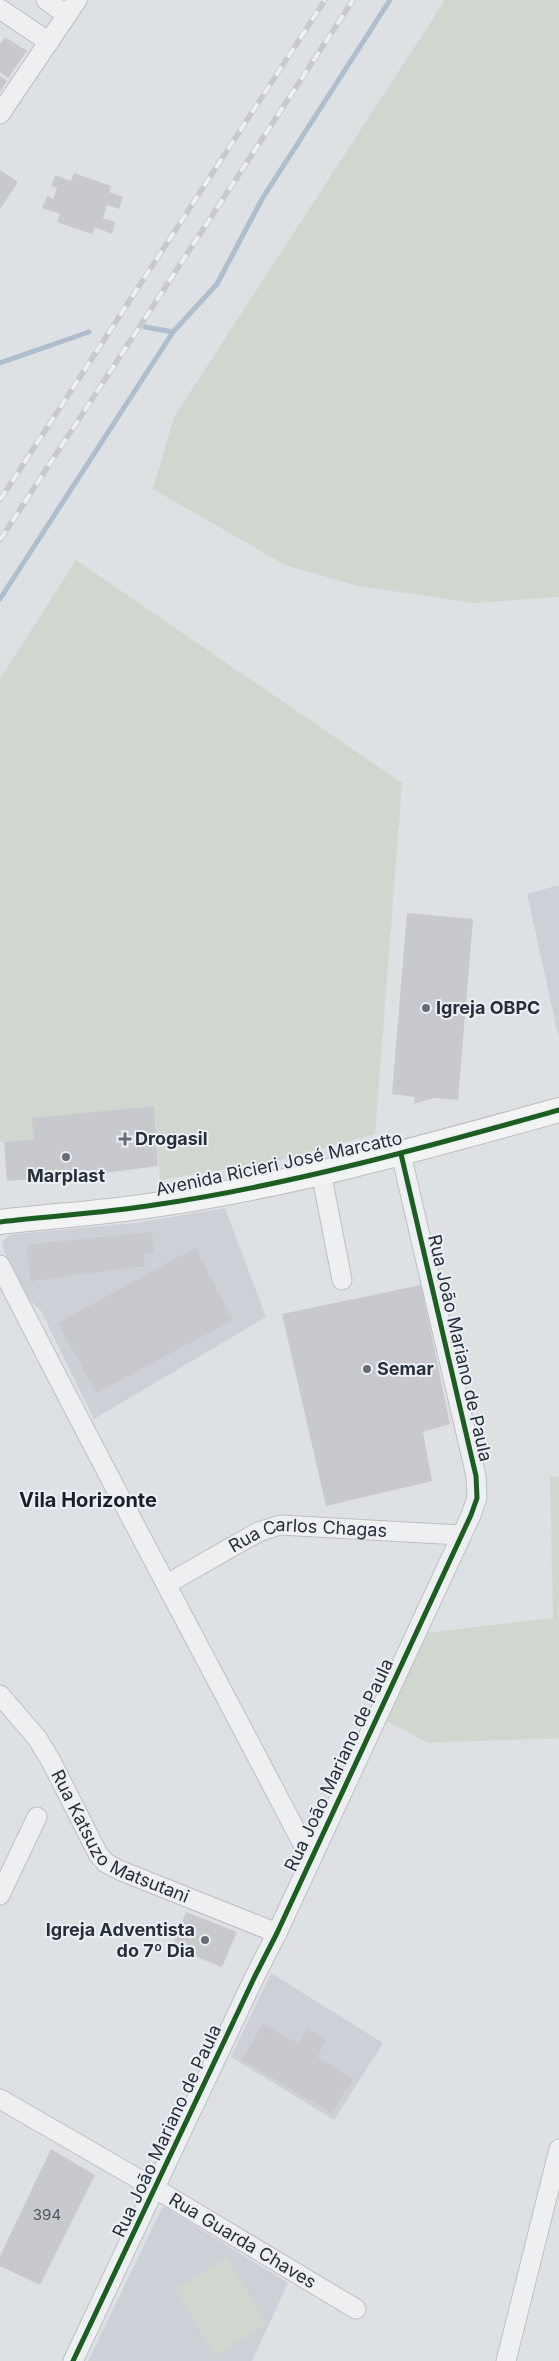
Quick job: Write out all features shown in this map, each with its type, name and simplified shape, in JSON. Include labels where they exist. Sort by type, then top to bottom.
[{"type":"main road","name":"Avenida Ricieri José Marcatto","points":[[0,1222],[153,1205],[321,1172],[401,1154],[559,1110]]},
{"type":"street","points":[[0,114],[72,7],[46,0]]},
{"type":"street","points":[[0,9],[49,42]]},
{"type":"street","name":"Rua João Mariano de Paula","points":[[73,2361],[277,1933],[460,1535],[471,1515],[476,1498],[476,1476],[401,1154]]},
{"type":"street","points":[[321,1172],[342,1280]]},
{"type":"street","points":[[0,1265],[73,1410],[168,1584],[311,1860]]},
{"type":"street","name":"Rua Carlos Chagas","points":[[168,1584],[258,1532],[280,1525],[460,1535]]},
{"type":"street","name":"Rua Katsuzo Matsutani","points":[[0,1694],[37,1738],[51,1761],[98,1854],[106,1863],[119,1870],[277,1933]]},
{"type":"street","points":[[0,1895],[38,1817]]},
{"type":"street","name":"Rua Guarda Chaves","points":[[0,2100],[156,2189],[356,2309]]},
{"type":"street","points":[[506,2361],[554,2191],[559,2149]]},
{"type":"shaded area","points":[[445,0],[559,0],[559,597],[474,603],[358,586],[285,565],[153,489],[174,417]]},
{"type":"shaded area","points":[[76,560],[402,783],[375,1134],[280,1160],[160,1180],[154,1106],[33,1118],[34,1139],[0,1142],[0,679]]},
{"type":"shaded area","points":[[559,885],[559,1039],[527,894]]},
{"type":"shaded area","points":[[225,1208],[266,1317],[94,1419],[41,1311],[29,1299],[4,1251],[2,1242],[8,1236],[16,1234],[135,1223]]},
{"type":"shaded area","points":[[550,1476],[559,1477],[559,1738],[428,1743],[387,1721],[426,1633],[553,1618]]},
{"type":"shaded area","points":[[271,1973],[383,2043],[334,2120],[231,2057]]},
{"type":"shaded area","points":[[163,2206],[288,2283],[252,2361],[88,2361]]},
{"type":"shaded area","points":[[227,2257],[266,2324],[215,2356],[175,2289]]},
{"type":"building","points":[[5,37],[27,51],[8,78],[0,72],[0,44]]},
{"type":"building","points":[[0,76],[7,81],[0,92]]},
{"type":"building","points":[[0,170],[18,182],[0,209]]},
{"type":"building","points":[[74,173],[111,186],[109,192],[123,197],[119,209],[107,205],[103,218],[115,222],[112,234],[95,227],[92,234],[57,222],[60,214],[42,208],[47,196],[53,199],[57,188],[51,186],[55,175],[71,181]]},
{"type":"building","points":[[407,913],[473,919],[458,1100],[433,1098],[414,1104],[415,1097],[392,1094]]},
{"type":"building","points":[[154,1106],[158,1166],[97,1174],[7,1181],[4,1142],[34,1139],[32,1118]]},
{"type":"building","points":[[152,1232],[154,1252],[144,1254],[145,1266],[30,1281],[26,1245]]},
{"type":"building","points":[[195,1248],[233,1320],[96,1393],[58,1323]]},
{"type":"building","name":"Semar","points":[[421,1285],[450,1424],[423,1432],[432,1481],[326,1506],[282,1314]]},
{"type":"building","name":"Igreja Adventista do 7º Dia","points":[[186,1912],[237,1932],[222,1967],[172,1947]]},
{"type":"building","points":[[263,2024],[299,2044],[308,2029],[326,2041],[317,2057],[353,2079],[332,2113],[242,2060]]},
{"type":"building","points":[[51,2149],[95,2175],[40,2285],[0,2266],[0,2256]]},
{"type":"waterway","points":[[0,599],[173,332],[217,284],[262,199],[390,0]]},
{"type":"waterway","points":[[145,327],[173,332]]},
{"type":"waterway","points":[[0,363],[89,332]]},
{"type":"railway","points":[[0,500],[325,0]]},
{"type":"railway","points":[[0,540],[353,0]]},
{"type":"cycle path","points":[[0,1222],[135,1208],[256,1187],[358,1164],[559,1110]]},
{"type":"cycle path","points":[[73,2361],[277,1933],[471,1515],[477,1498],[476,1476],[401,1154]]},
{"type":"place","name":"Igreja OBPC","points":[[426,1008]]},
{"type":"place","name":"Drogasil","points":[[125,1139]]},
{"type":"place","name":"Marplast","points":[[66,1157]]},
{"type":"place","name":"Semar","points":[[367,1369]]},
{"type":"place","name":"Igreja Adventista do 7º Dia","points":[[205,1940]]},
{"type":"district","name":"Vila Horizonte","points":[[88,1500]]}]
